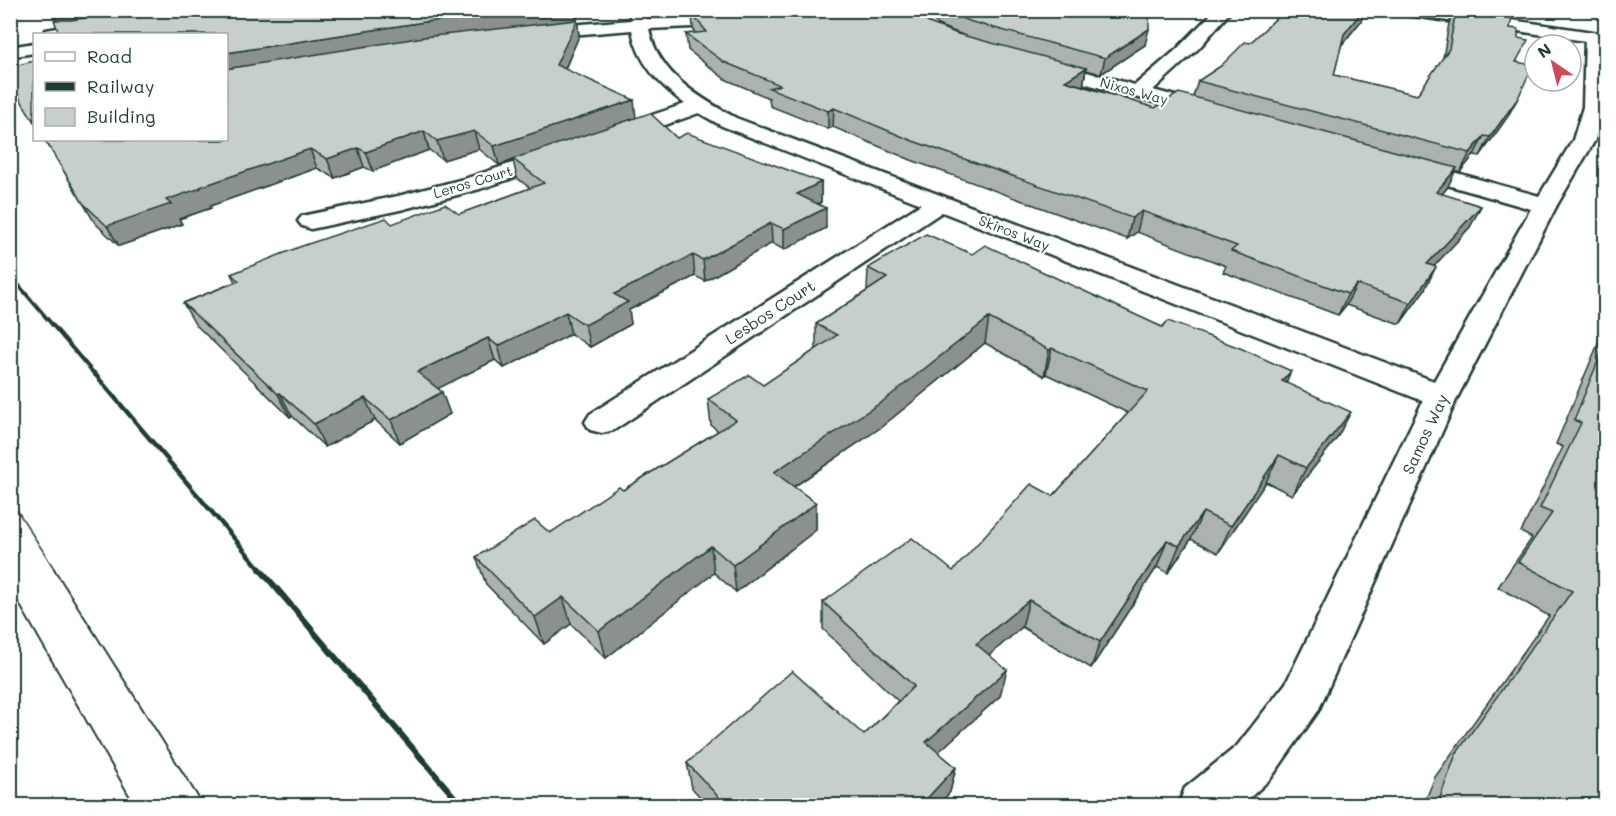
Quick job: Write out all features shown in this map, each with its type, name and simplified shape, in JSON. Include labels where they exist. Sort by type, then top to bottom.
[{"type":"street","points":[[58,33],[196,10]]},
{"type":"street","points":[[1407,10],[1602,34]]},
{"type":"street","points":[[1508,10],[1602,34]]},
{"type":"street","points":[[1139,92],[1199,40],[1222,12]]},
{"type":"street","points":[[518,34],[639,17],[754,19]]},
{"type":"street","name":"Skiros Way","points":[[639,17],[645,49],[657,68],[699,106],[766,137],[1442,396]]},
{"type":"street","points":[[122,33],[214,18]]},
{"type":"street","name":"Samos Way","points":[[1203,806],[1254,762],[1302,697],[1442,396],[1545,205],[1584,140],[1593,106],[1602,34]]},
{"type":"street","points":[[10,41],[33,37]]},
{"type":"street","points":[[10,52],[33,48]]},
{"type":"street","name":"Nixos Way","points":[[1019,60],[1229,117]]},
{"type":"street","points":[[597,141],[699,106]]},
{"type":"street","name":"Leros Court","points":[[311,221],[400,203],[472,184],[574,149]]},
{"type":"street","points":[[1388,161],[1545,205]]},
{"type":"street","name":"Lesbos Court","points":[[602,422],[938,204]]},
{"type":"building","points":[[134,10],[157,10],[167,16],[202,10],[538,10],[424,22],[228,53],[228,33],[59,33],[54,20],[71,20]]},
{"type":"building","points":[[766,10],[912,10],[929,23],[958,34],[1086,68],[1065,81],[1155,108],[1179,93],[1457,168],[1436,192],[1481,206],[1427,264],[1436,267],[1411,303],[1357,284],[1348,294],[1231,251],[1237,246],[1142,211],[1132,218],[913,141],[834,108],[828,111],[769,88],[780,85],[724,62],[686,34],[707,32],[691,13]]},
{"type":"building","points":[[941,10],[1060,10],[1079,17],[1080,10],[1149,10],[1149,29],[1105,58],[972,22]]},
{"type":"building","points":[[1285,10],[1363,10],[1344,34],[1334,75],[1417,95],[1449,49],[1456,10],[1475,10],[1512,16],[1510,28],[1518,29],[1518,38],[1523,39],[1523,49],[1516,62],[1523,63],[1523,87],[1518,98],[1490,137],[1484,136],[1470,153],[1198,81],[1221,66],[1245,42],[1250,43]]},
{"type":"building","points":[[577,20],[556,65],[634,100],[494,146],[474,131],[437,141],[424,131],[366,152],[358,148],[327,159],[310,149],[200,187],[166,200],[171,204],[107,226],[83,203],[46,141],[228,141],[228,69],[424,37]]},
{"type":"building","points":[[33,61],[33,120],[10,82],[10,67]]},
{"type":"building","points":[[650,113],[677,138],[687,133],[821,182],[797,194],[826,208],[784,229],[771,223],[703,260],[693,255],[614,294],[628,302],[585,325],[566,312],[498,346],[488,338],[417,372],[442,392],[391,420],[365,398],[314,424],[280,393],[278,394],[183,303],[239,281],[231,274],[302,246],[386,218],[392,224],[445,204],[459,214],[544,183],[513,159]]},
{"type":"building","points":[[926,234],[972,254],[985,245],[1162,327],[1168,321],[1240,348],[1291,371],[1282,381],[1351,412],[1306,468],[1279,455],[1231,526],[1203,512],[1179,546],[1167,540],[1100,642],[1029,600],[976,644],[1007,670],[926,742],[956,767],[920,806],[727,806],[687,763],[792,671],[864,735],[914,686],[823,602],[912,538],[953,571],[1031,484],[1053,496],[1148,391],[1052,348],[1049,350],[989,318],[882,402],[774,472],[816,503],[733,565],[711,546],[599,631],[563,597],[535,617],[476,557],[535,520],[550,533],[619,487],[623,490],[736,420],[708,399],[749,375],[763,385],[837,335],[816,324],[887,278],[868,268]]},
{"type":"building","points":[[1605,344],[1605,806],[1437,806],[1456,754],[1572,591],[1518,562],[1552,513],[1540,508],[1581,423],[1574,420]]},
{"type":"tram line","points":[[10,499],[55,570]]},
{"type":"tram line","points":[[54,569],[204,806]]},
{"type":"tram line","points":[[10,588],[135,806]]},
{"type":"railway","points":[[10,275],[95,375]]},
{"type":"railway","points":[[94,373],[261,570]]},
{"type":"railway","points":[[260,569],[462,806]]}]
